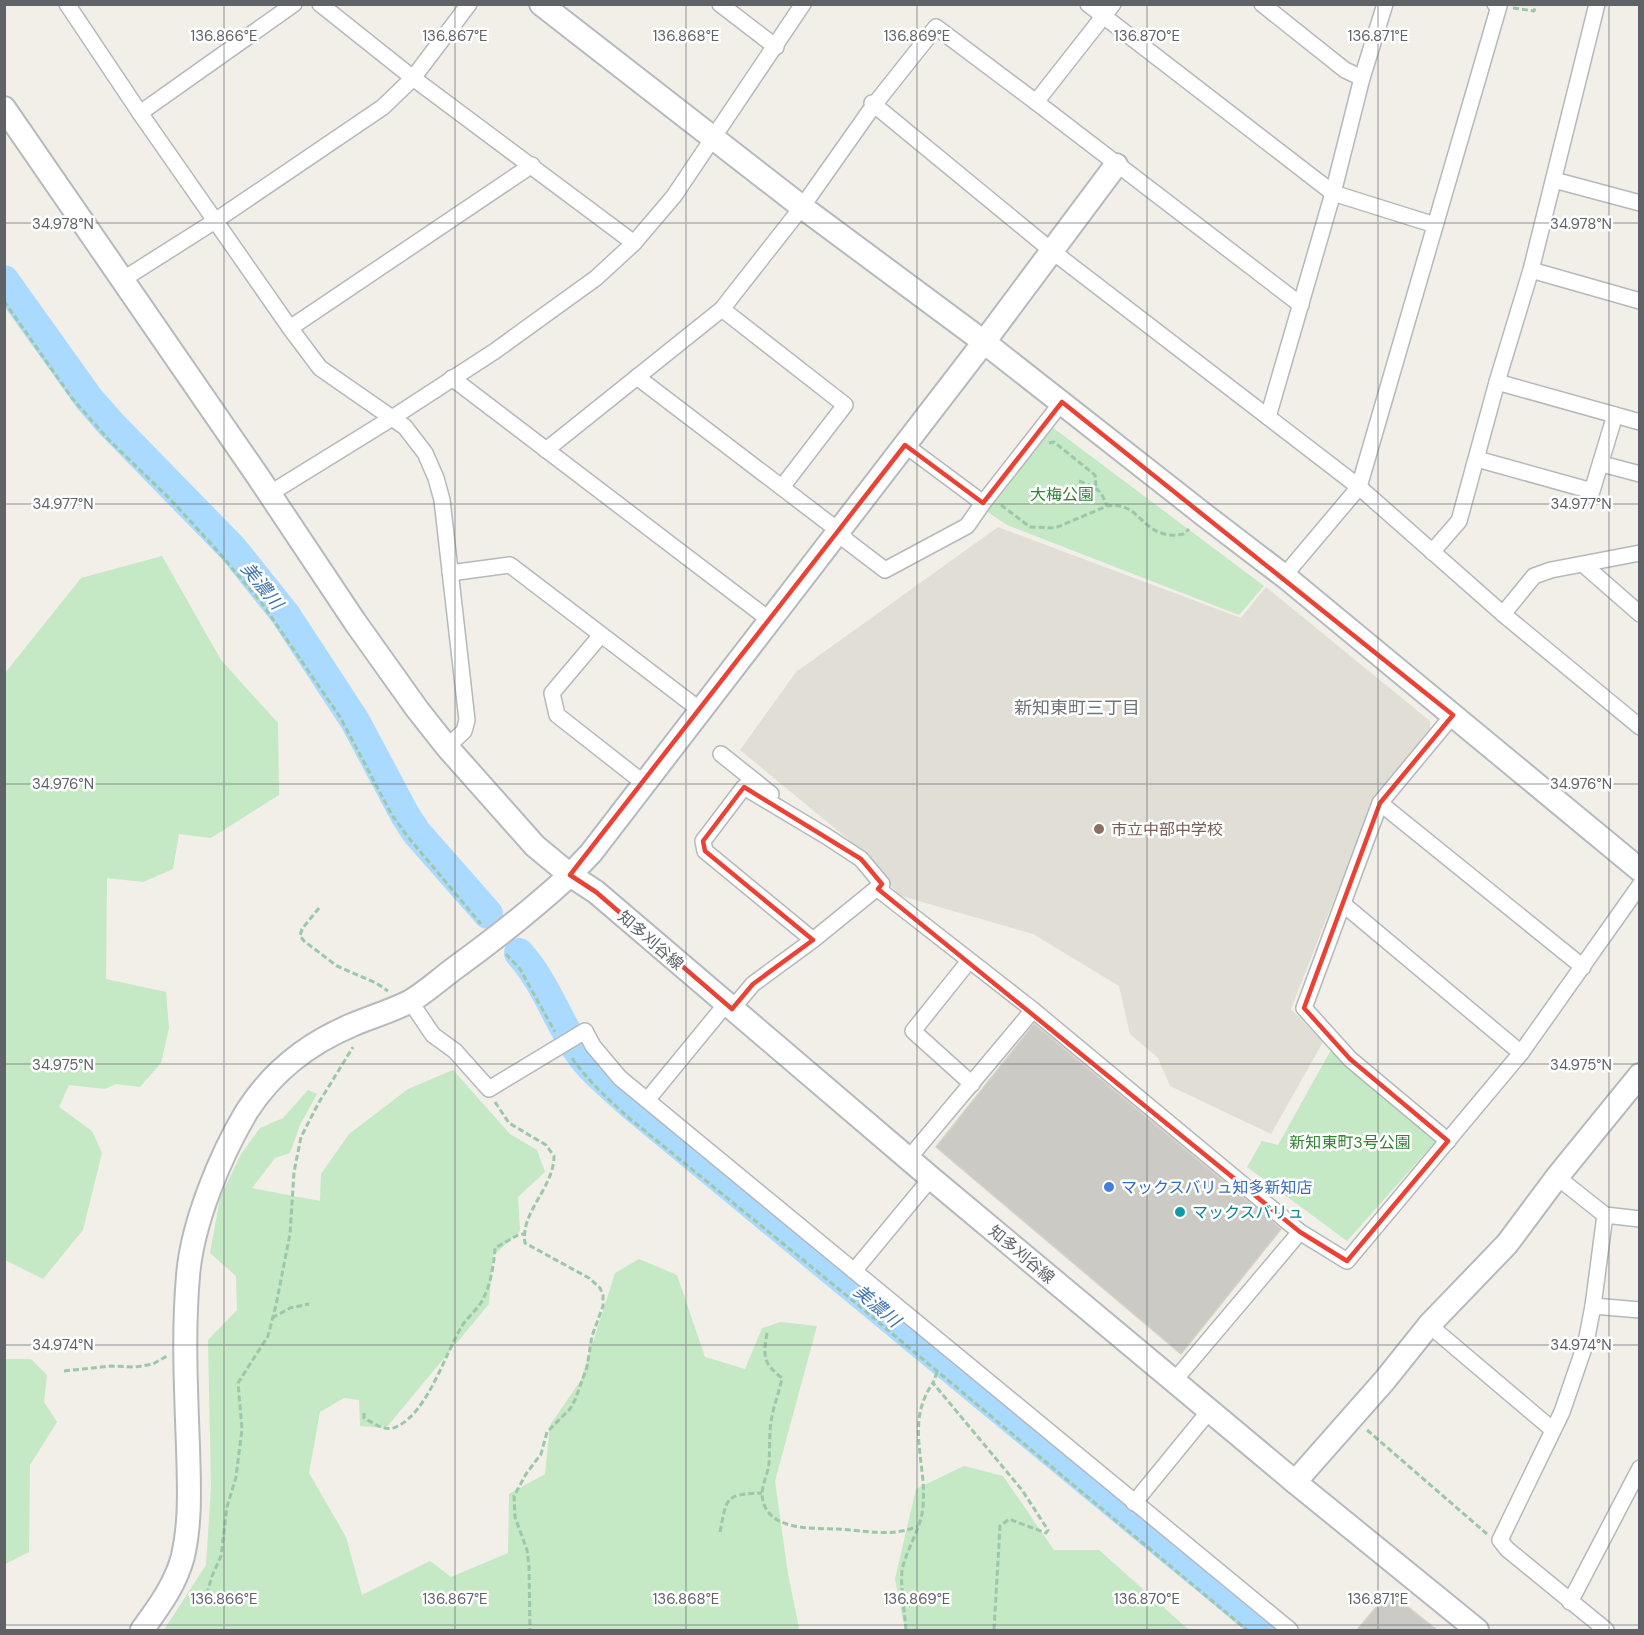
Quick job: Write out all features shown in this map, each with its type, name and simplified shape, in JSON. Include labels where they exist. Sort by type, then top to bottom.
[{"type":"street","points":[[68,4],[214,221],[320,368],[405,427],[417,440],[436,478],[442,500],[467,720],[464,731],[447,747]]},
{"type":"street","points":[[140,113],[294,4]]},
{"type":"street","points":[[320,4],[413,78],[634,243]]},
{"type":"street","points":[[122,279],[214,221],[383,107],[413,78],[469,4]]},
{"type":"street","points":[[540,4],[802,207],[984,342],[1284,576],[1640,870]]},
{"type":"street","points":[[720,4],[776,46]]},
{"type":"street","points":[[269,494],[495,351],[596,278],[634,243],[674,196],[803,4]]},
{"type":"street","points":[[1088,4],[1108,10],[1333,194],[1435,225]]},
{"type":"street","points":[[1262,4],[1345,70],[1362,78]]},
{"type":"street","points":[[1268,417],[1333,194],[1362,78],[1385,4]]},
{"type":"street","points":[[1432,552],[1459,521],[1531,270],[1597,4]]},
{"type":"street","points":[[1284,576],[1359,487],[1497,5]]},
{"type":"street","points":[[1036,102],[1108,10]]},
{"type":"street","points":[[546,450],[722,309],[802,207],[873,104],[936,27],[1301,305]]},
{"type":"street","points":[[873,104],[1052,251],[1359,487],[1503,614],[1640,728]]},
{"type":"street","name":"知多刈谷線","points":[[4,108],[372,647],[447,747],[535,846],[570,875],[596,892],[931,1178],[1295,1482],[1477,1630]]},
{"type":"street","points":[[290,328],[532,165]]},
{"type":"street","points":[[142,1630],[171,1586],[182,1558],[186,1537],[188,1472],[185,1348],[188,1274],[192,1247],[209,1190],[248,1111],[279,1071],[294,1058],[320,1040],[402,1004],[494,940],[539,904],[591,853],[984,342],[1116,165]]},
{"type":"street","points":[[1554,180],[1640,203]]},
{"type":"street","points":[[1531,270],[1640,301]]},
{"type":"street","points":[[722,309],[845,405],[782,487]]},
{"type":"street","points":[[638,376],[839,531],[848,541],[885,570],[967,526],[1062,402]]},
{"type":"street","points":[[452,378],[771,621]]},
{"type":"street","points":[[1497,382],[1640,422]]},
{"type":"street","points":[[1477,459],[1592,491],[1615,415]]},
{"type":"street","points":[[905,445],[986,499]]},
{"type":"street","points":[[1602,464],[1640,474]]},
{"type":"street","points":[[1503,614],[1534,576],[1551,570],[1640,553]]},
{"type":"street","points":[[450,573],[510,565],[700,710]]},
{"type":"street","points":[[1584,565],[1640,614]]},
{"type":"street","points":[[601,635],[552,693],[557,715],[645,784]]},
{"type":"street","points":[[1448,1141],[1350,1059],[1304,1008],[1380,803],[1453,715]]},
{"type":"street","points":[[721,754],[773,795],[771,801]]},
{"type":"street","points":[[648,1099],[729,1007],[753,984],[813,940],[882,885],[861,859],[771,801],[744,787],[703,841],[705,851],[813,940]]},
{"type":"street","points":[[1380,803],[1583,968]]},
{"type":"street","points":[[878,889],[1032,1010],[1300,1232],[1347,1261],[1521,1053],[1640,885]]},
{"type":"street","points":[[1343,904],[1521,1053]]},
{"type":"street","points":[[969,961],[913,1030],[972,1084]]},
{"type":"street","points":[[402,1004],[434,1035],[455,1051],[489,1089],[585,1031],[593,1046],[620,1078],[1290,1630]]},
{"type":"street","points":[[909,1158],[1032,1010]]},
{"type":"street","points":[[1295,1482],[1429,1325],[1507,1244],[1557,1177],[1640,1075]]},
{"type":"street","points":[[1557,1177],[1605,1215],[1640,1219]]},
{"type":"street","points":[[854,1270],[931,1178]]},
{"type":"street","points":[[1605,1215],[1593,1306],[1586,1342],[1575,1378],[1553,1430],[1500,1540],[1507,1549],[1606,1630]]},
{"type":"street","points":[[1174,1381],[1300,1232]]},
{"type":"street","points":[[1593,1306],[1640,1310]]},
{"type":"street","points":[[1429,1325],[1553,1430]]},
{"type":"street","points":[[1134,1503],[1210,1410]]},
{"type":"street","points":[[1570,1602],[1640,1468]]},
{"type":"path","points":[[1497,5],[1534,11],[1536,4]]},
{"type":"path","points":[[4,301],[72,398],[108,439],[171,500],[261,602],[340,717],[392,815],[520,969],[582,1073],[629,1118],[840,1290],[1247,1630]]},
{"type":"path","points":[[1048,443],[1054,442],[1095,475],[1096,487]]},
{"type":"path","points":[[1079,481],[1096,487],[1101,492],[1107,506]]},
{"type":"path","points":[[986,499],[1030,527],[1055,528],[1116,504],[1125,506],[1152,528],[1164,534],[1184,534],[1203,514]]},
{"type":"path","points":[[319,908],[302,929],[300,936],[346,971],[386,988],[402,1004]]},
{"type":"path","points":[[204,1603],[221,1556],[227,1507],[236,1477],[242,1429],[238,1383],[265,1342],[272,1318],[290,1234],[294,1172],[301,1137],[355,1043]]},
{"type":"path","points":[[489,1089],[509,1123],[546,1146],[554,1156],[552,1172],[527,1222],[524,1234],[525,1243],[589,1278],[600,1288],[603,1295],[603,1306],[592,1336],[587,1367],[575,1400],[570,1409],[547,1432],[541,1454],[526,1474],[514,1496],[515,1517],[527,1550],[530,1630]]},
{"type":"path","points":[[364,1413],[364,1418],[382,1428],[389,1429],[398,1426],[409,1417],[431,1388],[463,1323],[484,1298],[495,1248],[524,1234]]},
{"type":"path","points":[[272,1318],[290,1308],[309,1304]]},
{"type":"path","points":[[767,1333],[766,1362],[769,1368],[782,1378],[770,1424],[768,1472],[762,1493],[769,1514],[778,1521],[815,1529],[882,1533],[908,1530],[918,1526]]},
{"type":"path","points":[[64,1371],[153,1364],[185,1348]]},
{"type":"path","points":[[906,1630],[902,1568],[922,1514],[924,1494],[918,1419],[937,1372]]},
{"type":"path","points":[[933,1383],[1022,1490],[1048,1530],[1046,1533],[1016,1520],[1009,1520],[1000,1526],[994,1630]]},
{"type":"path","points":[[1352,1417],[1493,1539],[1500,1540]]},
{"type":"path","points":[[720,1532],[725,1504],[730,1498],[743,1494],[762,1493]]},
{"type":"highlighted area","points":[[1062,402],[1453,715],[1380,803],[1304,1008],[1350,1059],[1448,1141],[1347,1261],[1300,1232],[878,889],[882,884],[861,859],[744,787],[703,841],[705,851],[813,940],[753,984],[732,1009],[596,892],[570,875],[905,445],[983,503]]},
{"type":"shaded area","name":"市立中部中学校","points":[[998,527],[1241,618],[1266,587],[1430,721],[1430,729],[1373,800],[1291,1009],[1323,1042],[1271,1134],[1170,1086],[1158,1058],[1130,1034],[1119,986],[1033,934],[898,895],[871,858],[740,750],[796,672]]},
{"type":"green space","name":"大梅公園","points":[[1052,427],[1264,586],[1239,615],[1007,525],[986,511]]},
{"type":"green space","points":[[162,556],[221,660],[278,723],[279,795],[211,838],[179,834],[173,869],[143,882],[107,878],[106,979],[166,992],[169,1028],[161,1063],[140,1087],[116,1084],[105,1089],[69,1085],[59,1107],[92,1131],[102,1153],[83,1230],[43,1279],[5,1260],[5,673],[81,578]]},
{"type":"green space","name":"新知東町3号公園","points":[[1332,1048],[1443,1133],[1347,1241],[1247,1167],[1262,1141],[1278,1145]]},
{"type":"green space","points":[[453,1070],[510,1134],[537,1150],[545,1172],[518,1197],[520,1231],[493,1256],[489,1304],[386,1428],[360,1426],[359,1400],[344,1398],[320,1412],[309,1473],[346,1537],[362,1595],[430,1561],[451,1577],[508,1553],[509,1494],[545,1474],[550,1425],[581,1380],[615,1273],[639,1259],[677,1275],[705,1357],[745,1369],[762,1328],[781,1322],[817,1326],[775,1481],[788,1574],[799,1628],[797,1630],[164,1630],[206,1565],[211,1487],[208,1340],[237,1310],[236,1276],[210,1253],[220,1198],[241,1154],[260,1128],[283,1118],[308,1090],[317,1094],[300,1125],[290,1153],[275,1158],[252,1188],[320,1201],[321,1174],[349,1134],[408,1089]]},
{"type":"green space","points":[[5,1359],[31,1359],[47,1375],[44,1402],[57,1422],[30,1465],[29,1552],[5,1564]]},
{"type":"green space","points":[[964,1466],[1003,1476],[1054,1550],[1099,1550],[1189,1630],[905,1630],[895,1579],[916,1489]]},
{"type":"building","name":"マックスバリュ知多新知店","points":[[1034,1024],[1281,1229],[1181,1354],[936,1147]]},
{"type":"building","points":[[1389,1592],[1437,1630],[1357,1630]]},
{"type":"waterway","name":"美濃川","points":[[4,280],[89,399],[233,549],[285,614],[355,721],[416,832],[488,914]]},
{"type":"waterway","name":"美濃川","points":[[519,953],[544,988],[578,1051],[604,1080],[1268,1630]]},
{"type":"place","name":"市立中部中学校","points":[[1099,829]]},
{"type":"place","name":"マックスバリュ知多新知店","points":[[1109,1187]]},
{"type":"place","name":"マックスバリュ","points":[[1180,1212]]},
{"type":"district","name":"新知東町三丁目","points":[[1077,708]]}]
